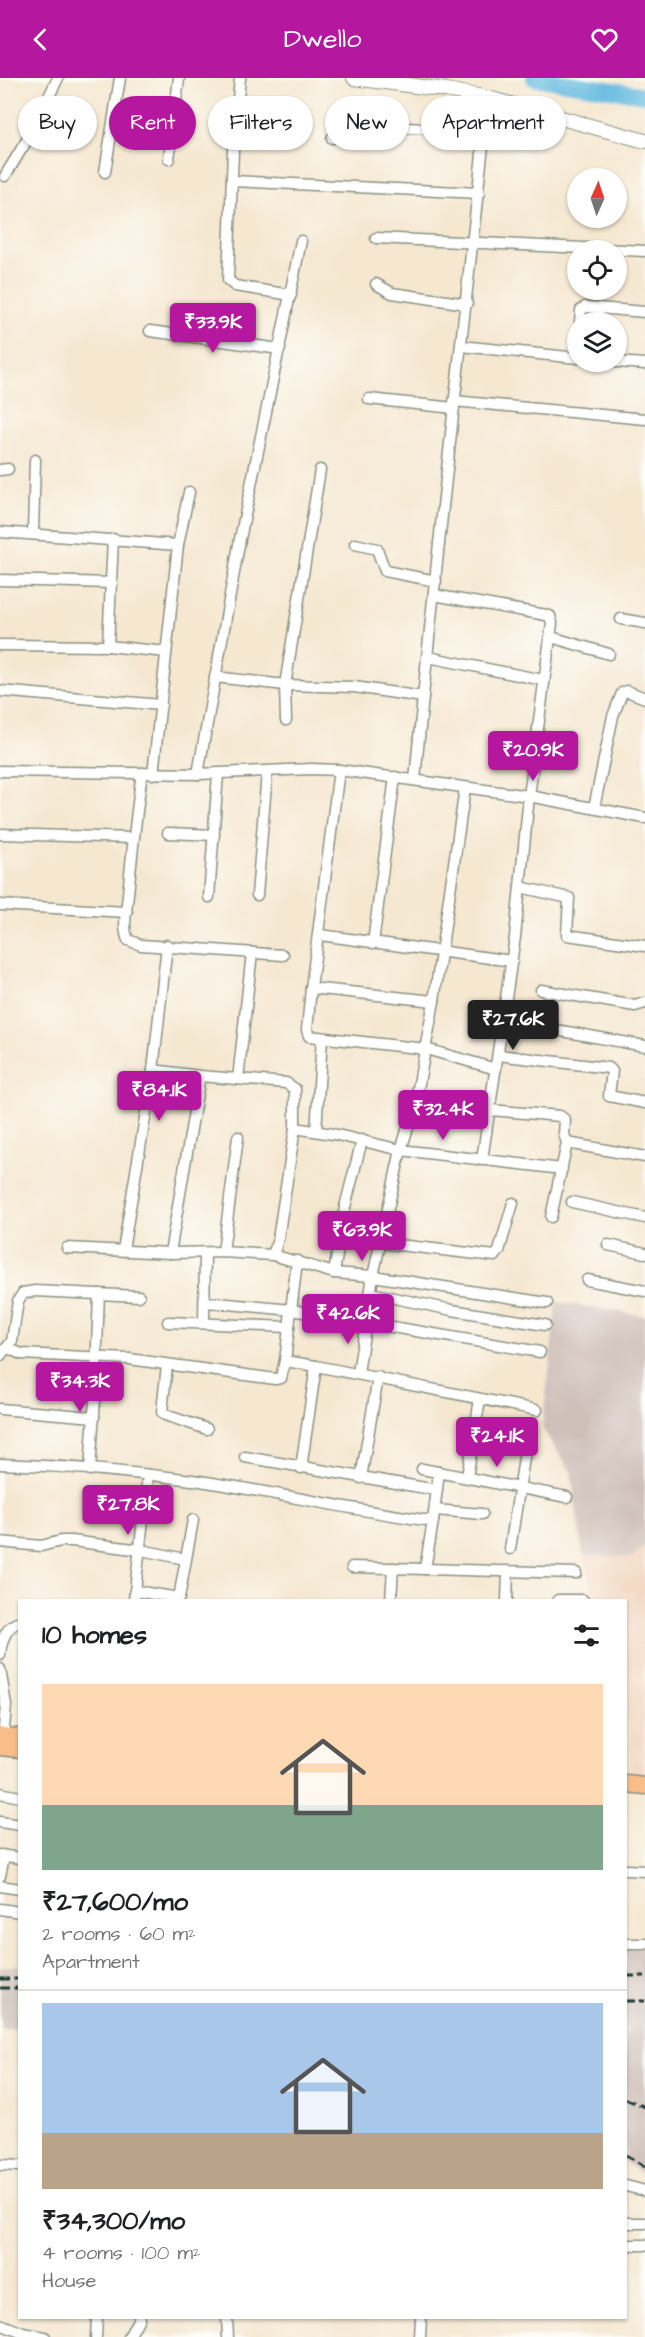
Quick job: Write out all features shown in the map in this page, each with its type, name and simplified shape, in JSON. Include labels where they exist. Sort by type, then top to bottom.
[{"type":"main road","points":[[4,1742],[18,1748]]},
{"type":"main road","points":[[627,1784],[645,1786]]},
{"type":"main road","points":[[627,1794],[645,1795]]},
{"type":"street","points":[[5,176],[30,135],[58,78]]},
{"type":"street","points":[[105,172],[120,78]]},
{"type":"street","points":[[169,159],[178,78]]},
{"type":"street","points":[[240,78],[234,133],[228,280],[235,286],[291,295]]},
{"type":"street","points":[[354,78],[478,96]]},
{"type":"street","points":[[566,119],[645,141]]},
{"type":"street","points":[[415,780],[482,150]]},
{"type":"street","points":[[232,181],[478,193]]},
{"type":"street","points":[[376,238],[645,251]]},
{"type":"street","points":[[198,774],[242,528],[302,241]]},
{"type":"street","points":[[376,284],[392,293],[467,304]]},
{"type":"street","points":[[582,312],[585,307],[645,312]]},
{"type":"street","points":[[150,331],[280,349]]},
{"type":"street","points":[[461,346],[567,353]]},
{"type":"street","points":[[627,363],[645,364]]},
{"type":"street","points":[[369,399],[645,419]]},
{"type":"street","points":[[33,533],[35,460]]},
{"type":"street","points":[[286,720],[285,685],[320,470]]},
{"type":"street","points":[[189,492],[178,544],[161,705],[133,838],[125,935],[128,940],[141,945],[167,945],[283,955]]},
{"type":"street","points":[[0,532],[178,544]]},
{"type":"street","points":[[108,646],[113,539]]},
{"type":"street","points":[[355,544],[377,549],[385,571],[436,580]]},
{"type":"street","points":[[0,580],[112,583]]},
{"type":"street","points":[[434,595],[550,616],[552,623],[529,796],[512,961],[482,1160]]},
{"type":"street","points":[[621,619],[645,624]]},
{"type":"street","points":[[551,637],[609,654]]},
{"type":"street","points":[[0,645],[108,646],[166,652]]},
{"type":"street","points":[[428,657],[543,681]]},
{"type":"street","points":[[215,677],[285,685],[354,687],[423,696]]},
{"type":"street","points":[[0,692],[161,705]]},
{"type":"street","points":[[594,808],[613,716],[622,693],[631,692],[645,698]]},
{"type":"street","points":[[0,771],[218,774],[311,769],[339,770],[529,796],[645,818]]},
{"type":"street","points":[[339,770],[307,1033],[309,1036],[322,1038],[426,1049],[496,1069]]},
{"type":"street","points":[[257,895],[267,772]]},
{"type":"street","points":[[209,897],[218,774]]},
{"type":"street","points":[[373,943],[394,777]]},
{"type":"street","points":[[358,1373],[373,1276],[401,1150],[415,1105],[426,1049],[465,788]]},
{"type":"street","points":[[168,833],[214,835]]},
{"type":"street","points":[[0,834],[133,838]]},
{"type":"street","points":[[520,887],[569,898],[567,935],[645,946]]},
{"type":"street","points":[[0,905],[127,912]]},
{"type":"street","points":[[320,935],[512,961]]},
{"type":"street","points":[[123,1250],[153,1070],[167,945]]},
{"type":"street","points":[[237,1079],[252,953]]},
{"type":"street","points":[[312,988],[434,1001]]},
{"type":"street","points":[[541,990],[635,1006],[645,1003]]},
{"type":"street","points":[[556,1030],[645,1046]]},
{"type":"street","points":[[316,1131],[322,1038]]},
{"type":"street","points":[[498,1055],[609,1068],[612,1071],[609,1096],[645,1103]]},
{"type":"street","points":[[153,1070],[286,1083],[295,1089],[296,1128],[278,1239],[273,1255]]},
{"type":"street","points":[[170,1253],[200,1076]]},
{"type":"street","points":[[490,1110],[560,1116],[565,1120],[567,1143],[551,1217]]},
{"type":"street","points":[[296,1128],[401,1150],[562,1169]]},
{"type":"street","points":[[223,1252],[238,1137]]},
{"type":"street","points":[[334,1273],[345,1207],[362,1140]]},
{"type":"street","points":[[567,1143],[645,1157]]},
{"type":"street","points":[[572,1202],[645,1218]]},
{"type":"street","points":[[381,1244],[495,1256],[499,1251],[513,1203]]},
{"type":"street","points":[[608,1245],[645,1253]]},
{"type":"street","points":[[67,1248],[273,1255],[334,1273],[373,1276],[547,1303]]},
{"type":"street","points":[[204,1322],[205,1252]]},
{"type":"street","points":[[139,1296],[35,1291],[23,1293],[18,1301],[12,1341],[4,1352],[129,1359],[278,1379],[283,1376],[297,1261]]},
{"type":"street","points":[[588,1280],[645,1291]]},
{"type":"street","points":[[370,1293],[452,1310],[545,1325]]},
{"type":"street","points":[[90,1470],[99,1294]]},
{"type":"street","points":[[206,1302],[292,1310],[366,1321],[540,1352]]},
{"type":"street","points":[[168,1322],[289,1327]]},
{"type":"street","points":[[285,1361],[358,1373],[537,1410]]},
{"type":"street","points":[[167,1365],[162,1412],[207,1429]]},
{"type":"street","points":[[301,1468],[316,1366]]},
{"type":"street","points":[[361,1478],[378,1377]]},
{"type":"street","points":[[466,1477],[480,1399]]},
{"type":"street","points":[[0,1409],[94,1416]]},
{"type":"street","points":[[510,1549],[526,1445]]},
{"type":"street","points":[[246,1457],[437,1490]]},
{"type":"street","points":[[0,1464],[148,1475],[225,1485],[354,1510],[434,1515],[482,1514]]},
{"type":"street","points":[[422,1468],[567,1497]]},
{"type":"street","points":[[425,1569],[439,1472]]},
{"type":"street","points":[[148,1475],[135,1596],[179,1598],[193,1520]]},
{"type":"street","points":[[0,1542],[41,1546],[67,1541],[141,1550],[185,1559]]},
{"type":"street","points":[[352,1567],[576,1574]]},
{"type":"street","points":[[391,1599],[393,1568]]},
{"type":"street","points":[[507,1599],[508,1571]]},
{"type":"street","points":[[0,1655],[10,1627],[18,1623]]},
{"type":"street","points":[[0,1669],[6,1705],[4,1742]]},
{"type":"street","points":[[0,1793],[18,1797]]},
{"type":"street","points":[[0,1822],[18,1825]]},
{"type":"street","points":[[0,1876],[2,1856],[18,1858]]},
{"type":"street","points":[[627,1870],[645,1871]]},
{"type":"street","points":[[0,1886],[18,1889]]},
{"type":"street","points":[[0,1909],[18,1912]]},
{"type":"street","points":[[627,1944],[645,1944]]},
{"type":"street","points":[[0,2165],[18,2166]]},
{"type":"street","points":[[627,2186],[645,2191]]},
{"type":"street","points":[[627,2223],[645,2223]]},
{"type":"street","points":[[627,2246],[645,2245]]},
{"type":"street","points":[[96,2337],[97,2319]]},
{"type":"street","points":[[129,2337],[138,2319]]},
{"type":"street","points":[[227,2319],[228,2337]]},
{"type":"street","points":[[420,2337],[421,2319]]},
{"type":"street","points":[[0,2324],[23,2333],[45,2337]]},
{"type":"shaded area","points":[[557,1302],[645,1316],[645,1545],[632,1557],[583,1555],[571,1472],[542,1428]]},
{"type":"shaded area","points":[[645,1545],[645,1782],[630,1782],[631,1735],[627,1719],[627,1599],[595,1599],[583,1555],[632,1557]]},
{"type":"shaded area","points":[[627,1947],[645,1947],[645,2175],[627,2164]]},
{"type":"shaded area","points":[[18,1965],[18,2029],[0,2029],[0,1967]]},
{"type":"waterway","points":[[534,78],[645,95]]},
{"type":"railway","points":[[627,1976],[645,1976]]},
{"type":"railway","points":[[0,1979],[18,1979]]},
{"type":"railway","points":[[0,1988],[18,1988]]},
{"type":"railway","points":[[627,2001],[645,2001]]},
{"type":"railway","points":[[627,2099],[645,2107]]},
{"type":"railway","points":[[627,2156],[645,2167]]}]
